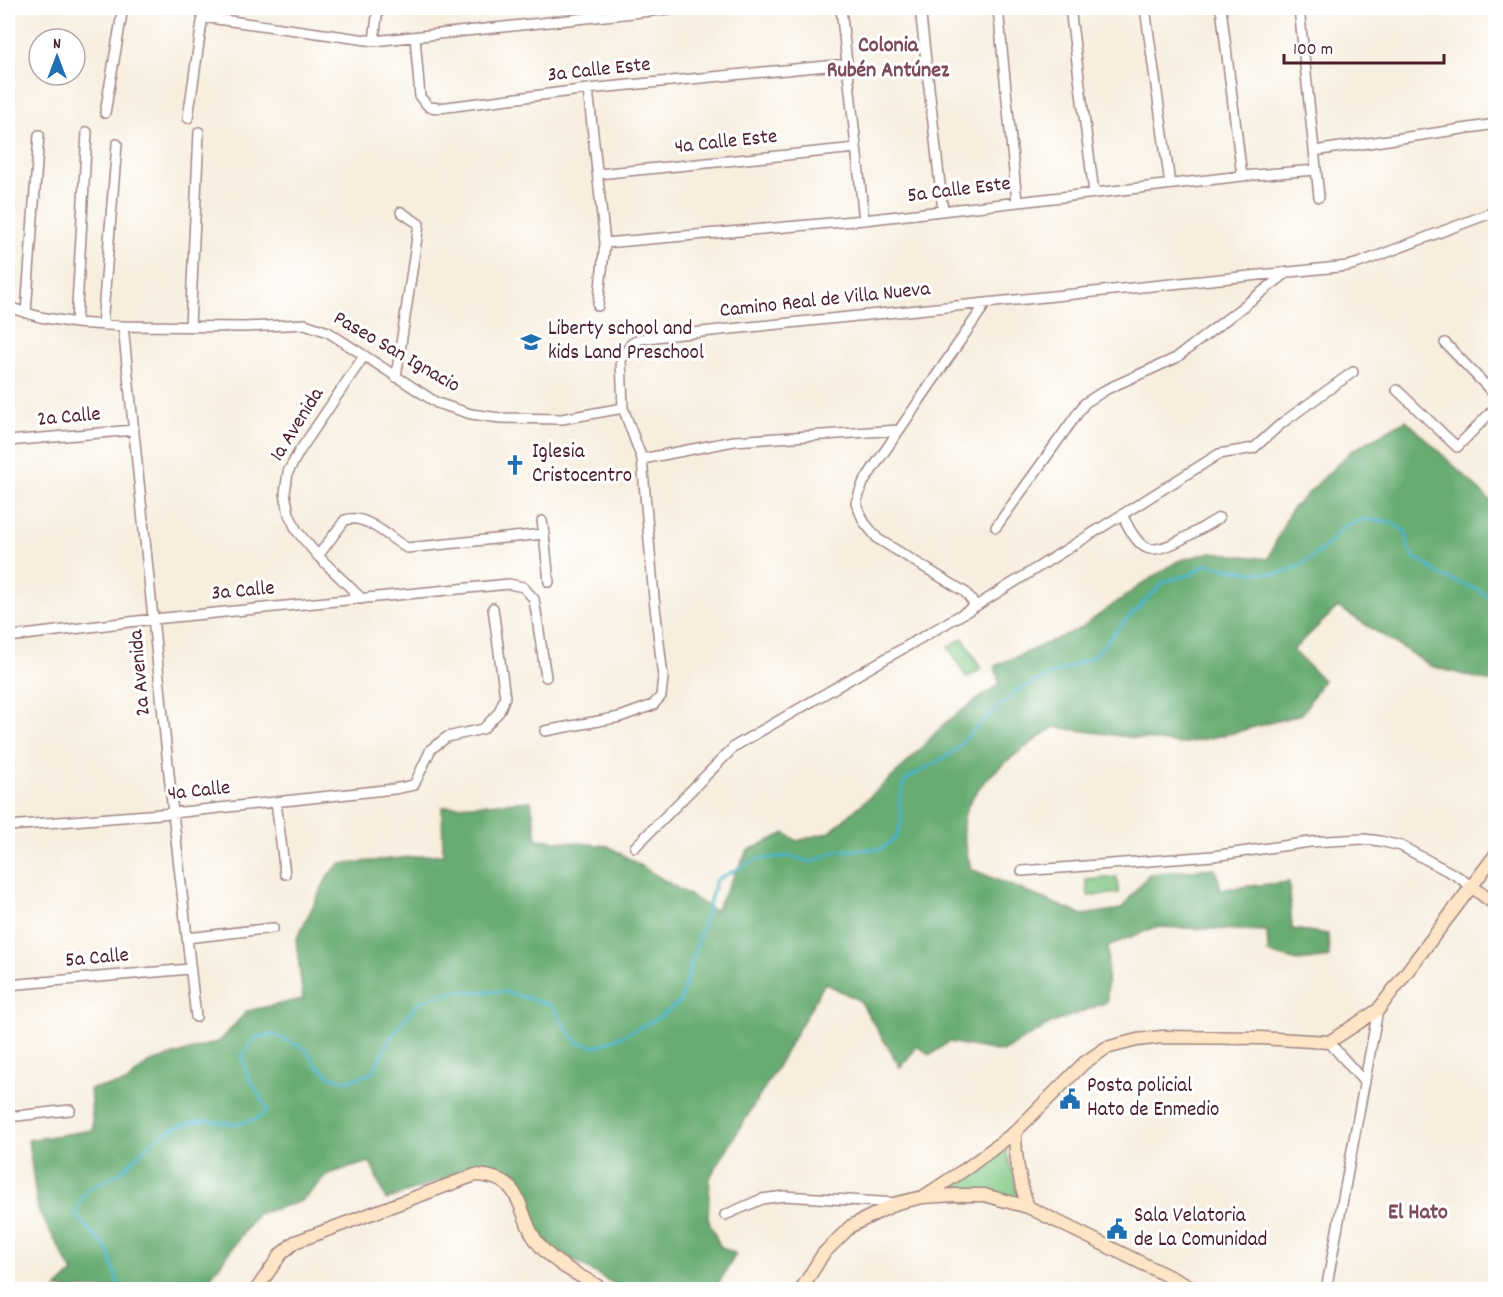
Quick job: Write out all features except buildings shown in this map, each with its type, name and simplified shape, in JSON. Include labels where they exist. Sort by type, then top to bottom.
[{"type":"street","points":[[105,113],[123,8]]},
{"type":"street","points":[[375,41],[378,8]]},
{"type":"street","points":[[188,118],[203,12],[375,41],[679,8]]},
{"type":"street","points":[[841,8],[864,220]]},
{"type":"street","points":[[920,8],[943,211]]},
{"type":"street","points":[[998,8],[1017,202]]},
{"type":"street","points":[[1070,8],[1094,193]]},
{"type":"street","points":[[1145,8],[1170,184]]},
{"type":"street","points":[[1221,8],[1242,176]]},
{"type":"street","points":[[1299,8],[1319,196]]},
{"type":"street","name":"3a Calle Este","points":[[415,37],[420,97],[429,107],[439,108],[588,89],[847,64]]},
{"type":"street","points":[[588,89],[605,243],[598,306]]},
{"type":"street","points":[[1314,151],[1496,124]]},
{"type":"street","points":[[76,323],[87,132]]},
{"type":"street","points":[[190,327],[199,132]]},
{"type":"street","points":[[26,313],[39,135]]},
{"type":"street","points":[[102,325],[117,144]]},
{"type":"street","name":"4a Calle Este","points":[[598,174],[856,148]]},
{"type":"street","name":"5a Calle Este","points":[[605,243],[864,220],[1242,176],[1316,170]]},
{"type":"street","name":"Camino Real de Villa Nueva","points":[[545,731],[620,717],[653,705],[661,696],[663,677],[642,459],[623,408],[622,357],[631,344],[640,339],[1359,263],[1496,211]]},
{"type":"street","points":[[396,377],[419,224],[401,212]]},
{"type":"street","points":[[996,527],[1085,403],[1107,389],[1176,358],[1288,272]]},
{"type":"street","points":[[976,606],[965,592],[878,540],[864,522],[856,503],[862,483],[986,303]]},
{"type":"street","name":"Paseo San Ignacio","points":[[8,307],[76,323],[102,325],[245,327],[305,324],[328,332],[437,403],[471,414],[500,418],[562,419],[623,408]]},
{"type":"street","name":"2a Avenida","points":[[123,326],[196,1017]]},
{"type":"street","points":[[1445,344],[1496,396]]},
{"type":"street","name":"1a Avenida","points":[[362,599],[318,556],[297,531],[289,514],[285,493],[288,472],[299,452],[364,356]]},
{"type":"street","points":[[635,847],[735,746],[976,606],[1220,454],[1254,448],[1282,423],[1353,372]]},
{"type":"street","points":[[1397,390],[1457,447],[1496,407]]},
{"type":"street","name":"2a Calle","points":[[8,441],[134,430]]},
{"type":"street","points":[[642,459],[734,441],[899,430]]},
{"type":"street","points":[[1122,515],[1140,544],[1154,550],[1175,543],[1220,518]]},
{"type":"street","points":[[318,556],[345,520],[352,517],[373,524],[407,548],[544,534]]},
{"type":"street","points":[[542,521],[549,582]]},
{"type":"street","name":"3a Calle","points":[[8,637],[154,619],[509,584],[524,587],[534,599],[546,677]]},
{"type":"street","name":"4a Calle","points":[[8,826],[173,813],[394,789],[414,784],[431,749],[447,737],[483,729],[499,712],[505,697],[493,608]]},
{"type":"street","points":[[276,802],[285,874]]},
{"type":"street","points":[[1022,872],[1213,856],[1262,847],[1364,839],[1401,846],[1457,876],[1496,905]]},
{"type":"street","points":[[922,1197],[970,1166],[1015,1132],[1084,1063],[1106,1048],[1162,1037],[1260,1038],[1329,1042],[1378,1010],[1496,854]]},
{"type":"street","points":[[187,938],[273,928]]},
{"type":"street","name":"5a Calle","points":[[8,985],[190,969]]},
{"type":"street","points":[[1325,1288],[1378,1010]]},
{"type":"street","points":[[1329,1042],[1365,1083]]},
{"type":"street","points":[[8,1117],[70,1110]]},
{"type":"street","points":[[1015,1132],[1015,1158],[1028,1207]]},
{"type":"street","points":[[256,1290],[281,1254],[296,1242],[475,1175],[491,1176],[507,1183],[516,1196],[536,1241],[543,1250],[569,1271],[603,1290]]},
{"type":"street","points":[[726,1215],[762,1199],[784,1196],[897,1203]]},
{"type":"street","points":[[801,1290],[823,1254],[851,1226],[897,1203],[922,1197],[984,1196],[1028,1207],[1196,1290]]},
{"type":"green space","points":[[1406,420],[1495,505],[1495,683],[1431,666],[1338,607],[1293,650],[1323,680],[1302,714],[1233,733],[1181,744],[1054,727],[1011,758],[984,782],[973,796],[966,811],[963,827],[971,869],[1083,915],[1121,909],[1149,874],[1215,868],[1221,889],[1289,882],[1292,929],[1328,934],[1329,957],[1298,961],[1268,953],[1267,931],[1156,927],[1108,946],[1107,1002],[1052,1023],[1002,1052],[949,1042],[930,1055],[918,1046],[900,1067],[860,1001],[825,983],[710,1177],[708,1219],[720,1246],[736,1254],[715,1289],[623,1289],[550,1247],[536,1228],[531,1211],[515,1180],[499,1169],[479,1166],[386,1200],[370,1162],[328,1174],[302,1201],[257,1214],[202,1289],[56,1289],[73,1273],[38,1210],[28,1140],[93,1130],[90,1089],[126,1083],[148,1063],[220,1041],[247,1011],[303,999],[296,940],[329,874],[340,864],[443,854],[442,807],[531,801],[537,839],[608,846],[715,911],[747,851],[785,833],[797,841],[830,832],[902,768],[945,723],[999,684],[995,666],[1079,629],[1178,561],[1211,552],[1268,559],[1290,511],[1351,451]]},
{"type":"green space","points":[[963,638],[981,669],[967,678],[948,647]]},
{"type":"green space","points":[[1117,877],[1119,893],[1088,896],[1086,880]]},
{"type":"green space","points":[[1005,1146],[1020,1200],[948,1185]]},
{"type":"waterway","points":[[120,1290],[108,1250],[75,1214],[85,1191],[120,1173],[153,1140],[179,1126],[204,1120],[236,1124],[257,1119],[268,1110],[248,1076],[242,1056],[256,1037],[274,1035],[306,1049],[315,1064],[332,1077],[346,1081],[373,1073],[389,1039],[419,1002],[454,991],[505,992],[551,1005],[576,1042],[596,1047],[660,1017],[680,1002],[716,880],[755,860],[788,856],[812,862],[836,851],[881,849],[896,838],[902,820],[899,802],[905,780],[952,753],[1019,689],[1093,657],[1164,582],[1192,574],[1206,564],[1249,572],[1279,574],[1302,565],[1324,548],[1344,526],[1365,519],[1391,522],[1406,532],[1409,550],[1416,559],[1440,575],[1486,595],[1496,609]]},
{"type":"place","name":"Liberty school and kids Land Preschool","points":[[531,342]]},
{"type":"place","name":"Iglesia Cristocentro","points":[[515,465]]},
{"type":"place","name":"Posta policial Hato de Enmedio","points":[[1070,1099]]},
{"type":"place","name":"Sala Velatoria de La Comunidad","points":[[1117,1229]]},
{"type":"district","name":"Colonia Rubén Antúnez","points":[[888,58]]},
{"type":"district","name":"El Hato","points":[[1418,1213]]}]
